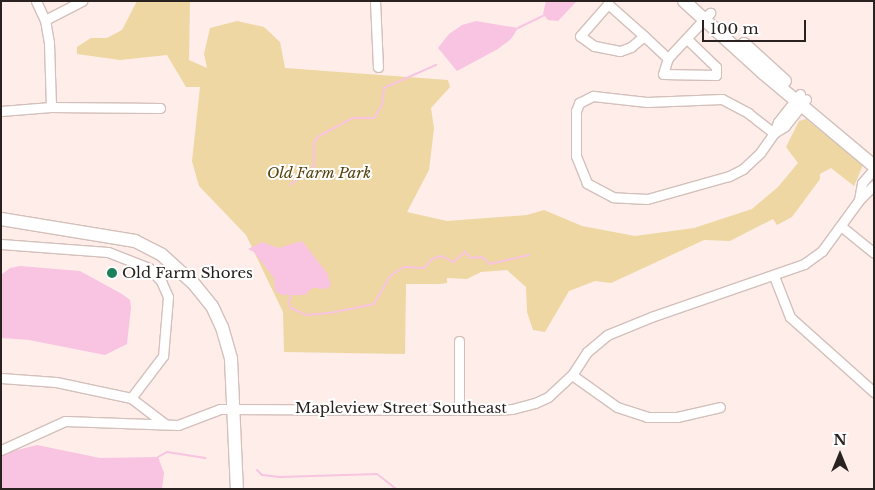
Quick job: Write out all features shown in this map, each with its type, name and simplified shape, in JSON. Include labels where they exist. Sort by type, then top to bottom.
[{"type":"street","points":[[36,1],[45,20],[51,59],[51,107]]},
{"type":"street","points":[[45,20],[82,1]]},
{"type":"street","points":[[375,1],[378,67]]},
{"type":"street","points":[[684,1],[707,16],[874,167]]},
{"type":"street","points":[[696,1],[707,16]]},
{"type":"street","points":[[644,36],[631,47],[620,51],[594,46],[580,36],[608,4],[644,36],[668,58]]},
{"type":"street","points":[[687,38],[716,67],[716,75],[663,74],[668,58],[707,16]]},
{"type":"street","points":[[774,133],[748,113],[722,99],[647,102],[586,97],[576,111],[578,166],[587,183],[614,197],[647,199],[729,176],[743,169],[760,153],[774,133],[778,122],[801,99]]},
{"type":"street","points":[[801,99],[874,154]]},
{"type":"street","points":[[1,111],[51,107],[160,108]]},
{"type":"street","name":"Mapleview Street Southeast","points":[[859,200],[862,183],[874,167]]},
{"type":"street","name":"Mapleview Street Southeast","points":[[1,450],[65,421],[178,425],[194,421],[210,412],[233,408],[512,409],[535,403],[548,397],[572,375],[587,352],[608,336],[651,317],[774,276],[804,264],[822,251],[842,227],[859,200],[874,185]]},
{"type":"street","points":[[1,219],[134,241],[176,266],[212,306],[222,327],[231,359],[237,489]]},
{"type":"street","points":[[842,227],[874,253]]},
{"type":"street","points":[[1,244],[108,252],[149,268],[161,281],[168,297],[163,356],[131,398]]},
{"type":"street","points":[[774,276],[790,317],[874,392]]},
{"type":"street","points":[[459,341],[459,409]]},
{"type":"street","points":[[572,375],[617,407],[647,417],[677,417],[720,407]]},
{"type":"street","points":[[1,378],[56,382],[131,398],[165,424]]},
{"type":"green space","name":"Old Farm Park","points":[[137,1],[190,1],[189,60],[207,68],[204,54],[210,28],[237,21],[264,27],[280,42],[285,68],[448,80],[450,87],[431,108],[434,128],[429,170],[407,212],[447,221],[527,215],[544,210],[582,226],[635,236],[694,228],[752,209],[778,187],[798,163],[786,147],[799,121],[806,119],[863,165],[854,186],[831,168],[820,174],[820,179],[792,217],[777,225],[773,219],[730,241],[704,240],[611,283],[595,281],[569,291],[545,332],[533,330],[527,312],[526,287],[507,270],[481,272],[467,279],[447,278],[447,283],[440,284],[406,284],[405,354],[284,352],[283,312],[246,235],[199,186],[192,161],[200,87],[186,87],[167,55],[120,60],[77,54],[77,47],[91,38],[107,38],[122,30]]},
{"type":"shaded area","points":[[546,1],[577,1],[558,21],[548,20],[543,14]]},
{"type":"shaded area","points":[[476,21],[518,28],[511,39],[498,49],[457,71],[438,48],[449,34],[462,25]]},
{"type":"shaded area","points":[[302,241],[327,273],[331,285],[327,289],[312,288],[305,295],[282,295],[275,291],[274,278],[254,252],[248,249],[262,242],[278,248]]},
{"type":"shaded area","points":[[20,266],[80,271],[122,294],[130,300],[131,307],[127,344],[105,355],[29,340],[1,338],[1,275],[10,268]]},
{"type":"shaded area","points":[[37,445],[100,458],[158,457],[164,473],[162,489],[1,489],[1,454]]},
{"type":"waterway","points":[[518,28],[545,15]]},
{"type":"waterway","points":[[290,185],[314,166],[314,142],[319,136],[353,118],[374,118],[382,105],[384,88],[436,65]]},
{"type":"waterway","points":[[293,293],[288,301],[291,308],[306,315],[330,313],[374,304],[390,276],[404,267],[424,268],[432,259],[442,256],[453,262],[465,252],[471,258],[482,257],[490,264],[529,255]]},
{"type":"waterway","points":[[158,457],[167,452],[206,458]]},
{"type":"waterway","points":[[257,470],[262,475],[280,477],[377,474],[396,489]]},
{"type":"place","name":"Old Farm Shores","points":[[112,273]]}]
